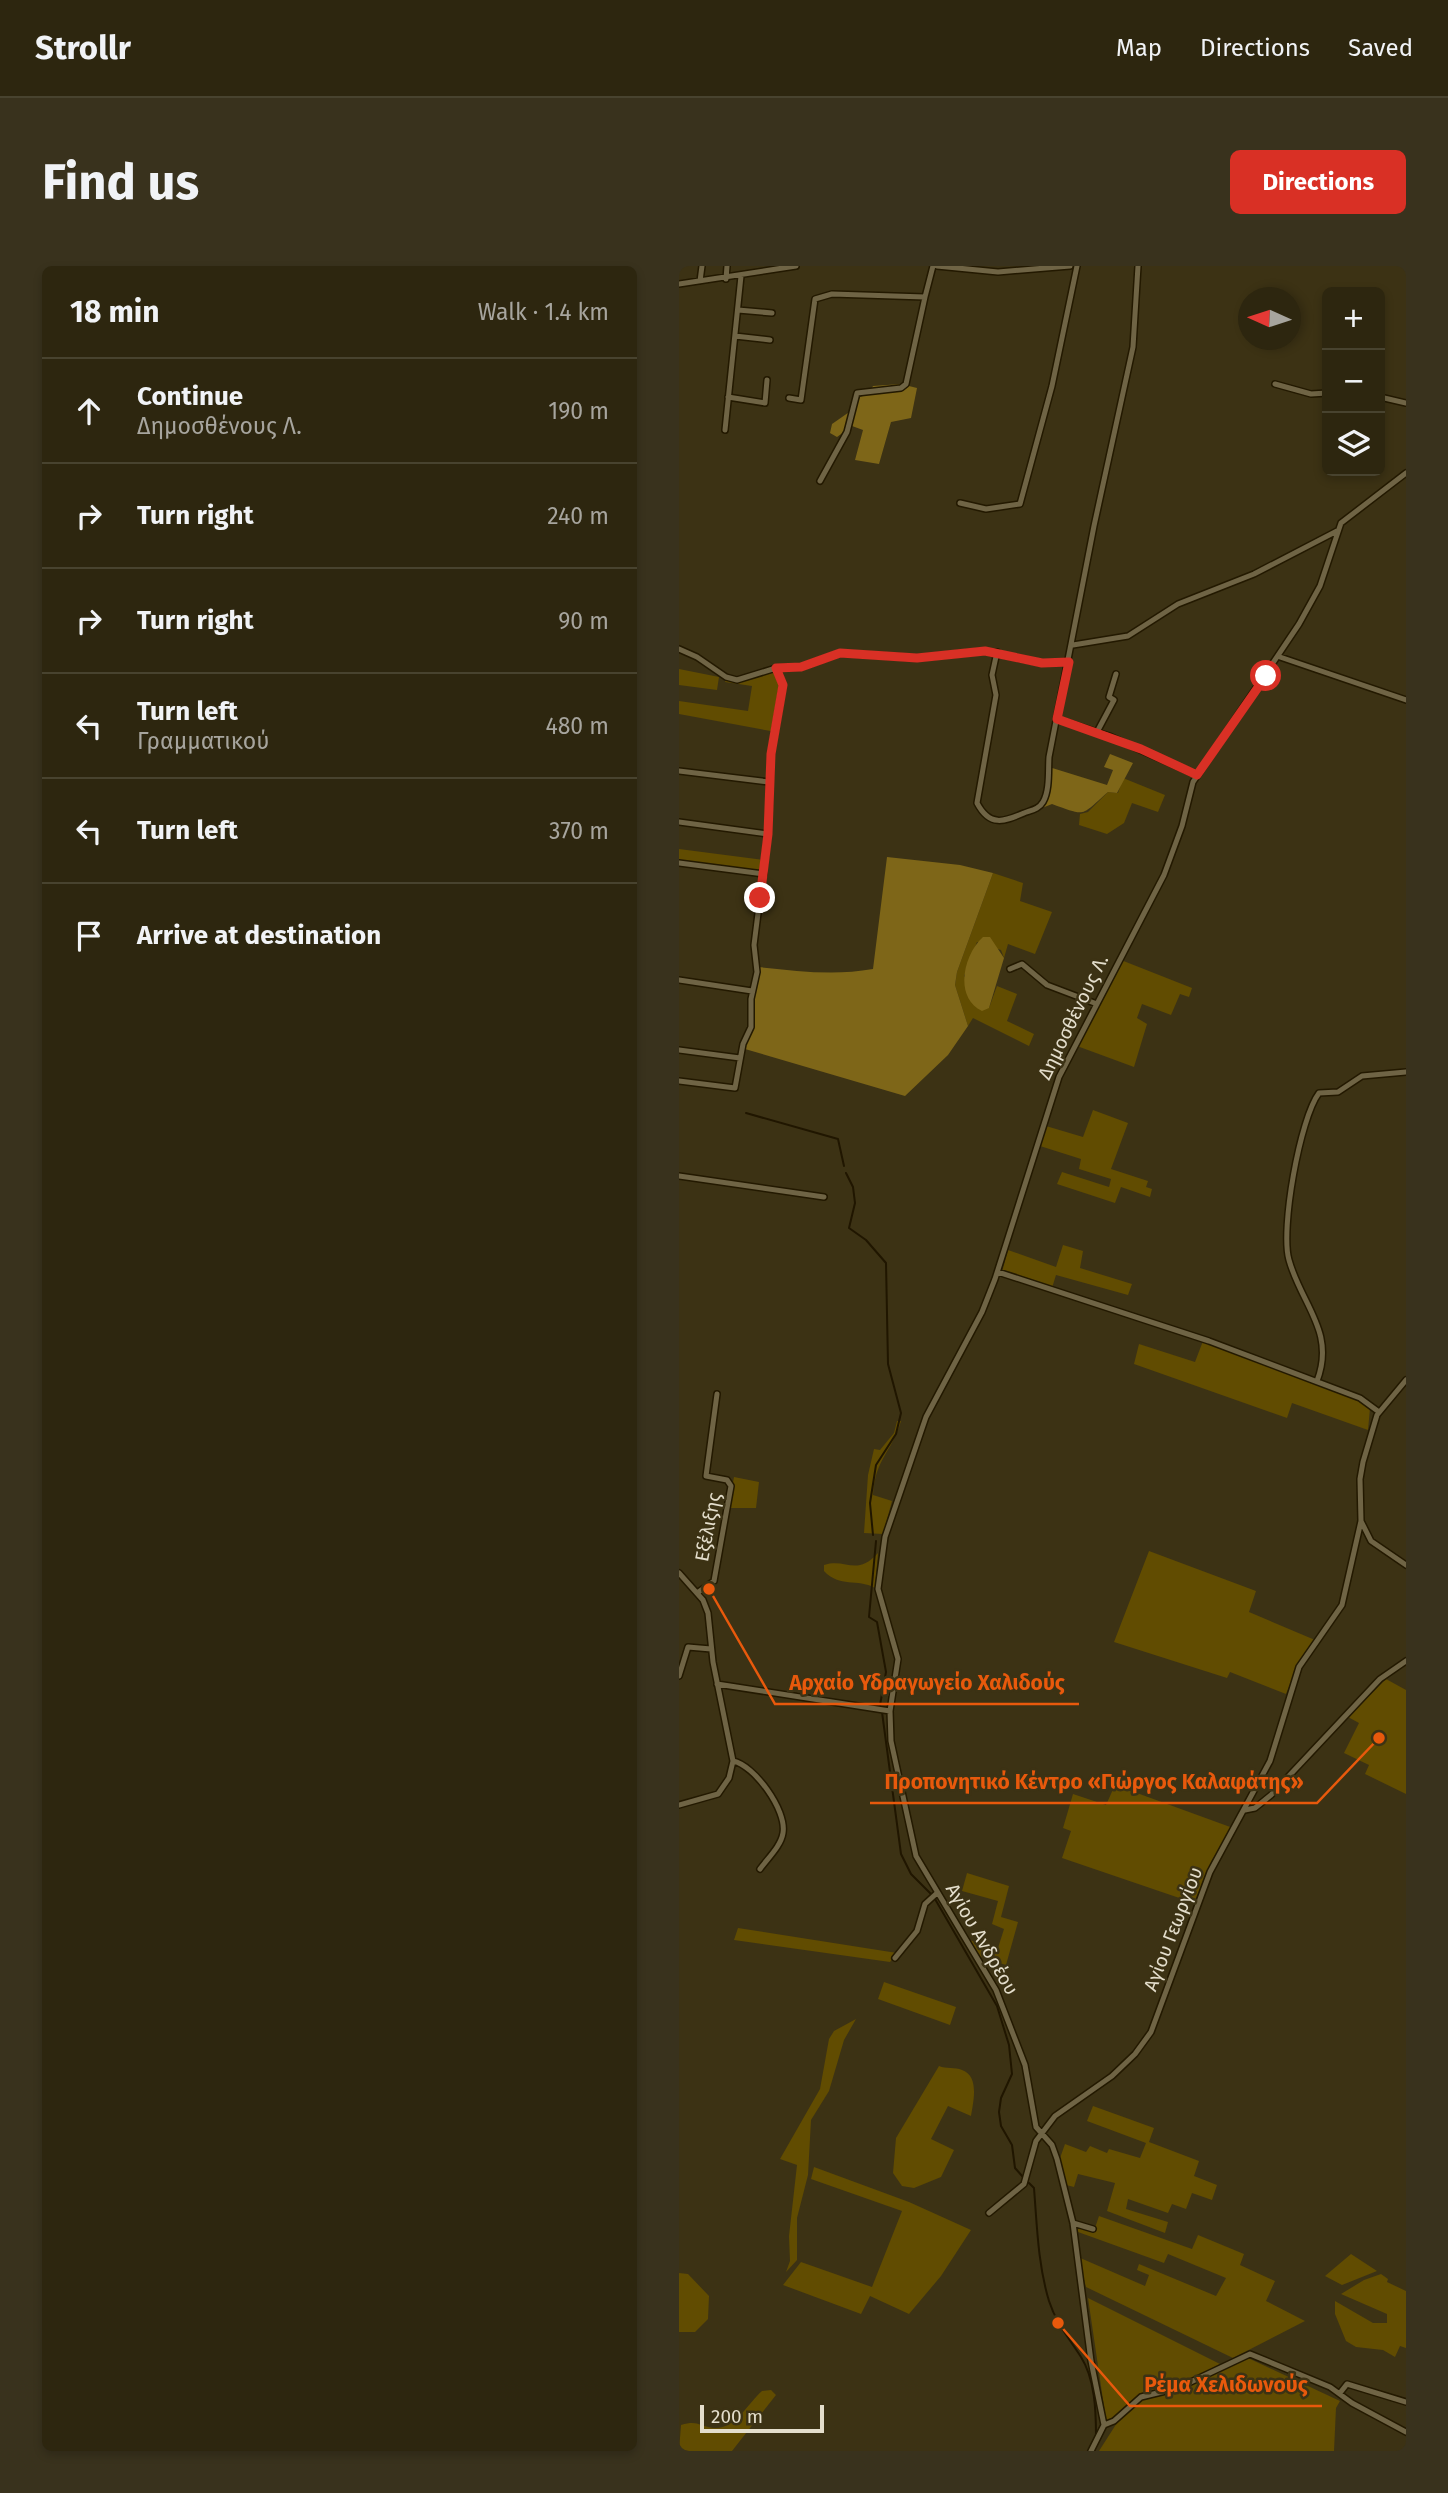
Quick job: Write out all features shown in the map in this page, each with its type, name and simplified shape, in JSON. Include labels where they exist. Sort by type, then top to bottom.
[{"type":"street","points":[[700,281],[702,266]]},
{"type":"street","points":[[726,279],[727,266]]},
{"type":"street","points":[[679,284],[726,279],[796,266]]},
{"type":"street","points":[[820,481],[847,432],[857,393],[884,391],[906,384],[935,266],[999,269],[1070,266]]},
{"type":"street","points":[[960,503],[986,509],[1017,505],[1022,500],[1055,374],[1077,266]]},
{"type":"street","points":[[997,652],[992,674],[996,695],[977,797],[979,808],[988,817],[1011,821],[1034,810],[1043,802],[1094,526],[1133,347],[1138,266]]},
{"type":"street","points":[[725,430],[741,276]]},
{"type":"street","points":[[789,398],[801,400],[815,299],[832,294],[925,298]]},
{"type":"street","points":[[738,310],[772,313]]},
{"type":"street","points":[[735,336],[770,340]]},
{"type":"street","points":[[728,397],[765,403],[767,380]]},
{"type":"street","points":[[1275,384],[1311,394],[1322,393]]},
{"type":"street","points":[[1385,398],[1406,403]]},
{"type":"street","name":"Δημοσθένους Λ.","points":[[890,1711],[898,1659],[878,1589],[885,1537],[926,1417],[982,1311],[998,1272],[1059,1077],[1164,875],[1197,775],[1280,657],[1320,586],[1336,531],[1347,517],[1406,473]]},
{"type":"street","points":[[1073,645],[1128,636],[1178,604],[1254,574],[1336,531]]},
{"type":"street","points":[[679,649],[697,657],[731,680],[748,679],[776,668],[801,667],[840,653],[917,658],[956,652],[997,652],[1042,663],[1069,662]]},
{"type":"street","points":[[1280,657],[1406,700]]},
{"type":"street","points":[[679,1082],[735,1088],[743,1044],[751,1027],[757,972],[754,945],[768,834],[769,782],[783,685],[776,668]]},
{"type":"street","points":[[1097,732],[1111,710],[1114,700],[1109,697],[1116,674]]},
{"type":"street","points":[[1057,719],[1097,732],[1197,775]]},
{"type":"street","points":[[679,771],[769,782]]},
{"type":"street","points":[[679,822],[768,834]]},
{"type":"street","points":[[679,863],[764,874]]},
{"type":"street","points":[[1010,969],[1023,964],[1047,985],[1097,1004]]},
{"type":"street","points":[[679,980],[753,991]]},
{"type":"street","points":[[679,1049],[740,1058]]},
{"type":"street","points":[[1317,1381],[1324,1349],[1287,1250],[1288,1204],[1301,1135],[1319,1093],[1338,1092],[1362,1076],[1406,1072]]},
{"type":"street","points":[[679,1176],[824,1197]]},
{"type":"street","points":[[998,1272],[1209,1341],[1360,1398],[1379,1412]]},
{"type":"street","name":"Αγίου Γεωργίου","points":[[989,2213],[1024,2184],[1036,2141],[1055,2116],[1112,2076],[1143,2044],[1183,1949],[1210,1872],[1271,1759],[1299,1667],[1342,1605],[1361,1521],[1360,1472],[1379,1412],[1406,1380]]},
{"type":"street","name":"Εξέλιξης","points":[[698,1593],[714,1581],[731,1486],[730,1481],[706,1476],[717,1394]]},
{"type":"street","points":[[1361,1521],[1371,1541],[1406,1565]]},
{"type":"street","points":[[679,1573],[698,1593],[708,1613],[711,1649],[733,1761],[729,1778],[718,1794],[679,1805]]},
{"type":"street","points":[[679,1676],[688,1647],[711,1649]]},
{"type":"street","points":[[1245,1810],[1255,1808],[1271,1795],[1380,1679],[1406,1661]]},
{"type":"street","points":[[717,1684],[890,1711]]},
{"type":"street","name":"Αγίου Ανδρέου","points":[[890,1711],[891,1741],[907,1825],[917,1859],[988,1973],[1005,2009],[1025,2065],[1036,2127],[1047,2138],[1055,2152],[1073,2223],[1091,2361],[1104,2425]]},
{"type":"street","points":[[733,1761],[752,1770],[782,1819],[781,1840],[760,1870]]},
{"type":"street","points":[[895,1958],[917,1931],[925,1904],[937,1893]]},
{"type":"street","points":[[1073,2223],[1093,2229]]},
{"type":"street","points":[[1091,2451],[1104,2425],[1114,2421],[1141,2398],[1178,2388],[1250,2354],[1340,2393],[1406,2432]]},
{"type":"street","points":[[1340,2393],[1347,2384],[1406,2402]]},
{"type":"shaded area","points":[[901,384],[917,388],[911,418],[891,422],[879,464],[855,460],[863,430],[852,426],[837,437],[830,433],[832,424],[855,408],[860,397],[868,394],[873,386]]},
{"type":"shaded area","points":[[679,669],[719,677],[717,690],[679,685]]},
{"type":"shaded area","points":[[774,672],[781,684],[776,732],[679,714],[679,701],[748,711],[752,686],[725,682],[726,680],[749,680]]},
{"type":"shaded area","points":[[1110,754],[1133,763],[1117,793],[1108,792],[1083,812],[1052,804],[1042,808],[1046,801],[1049,767],[1107,785],[1113,770],[1104,767]]},
{"type":"shaded area","points":[[1123,778],[1165,795],[1158,812],[1132,803],[1124,823],[1107,834],[1079,825],[1080,814],[1088,812],[1108,792],[1118,793]]},
{"type":"shaded area","points":[[679,849],[764,860],[763,872],[679,861]]},
{"type":"shaded area","points":[[887,857],[960,865],[993,873],[957,972],[955,985],[968,1026],[948,1055],[905,1096],[745,1049],[758,967],[830,972],[873,969]]},
{"type":"shaded area","points":[[993,873],[1023,883],[1020,901],[1052,912],[1035,954],[1008,944],[1004,958],[1001,950],[977,942],[964,976],[989,1008],[997,986],[1017,994],[1007,1021],[1034,1034],[1029,1046],[973,1018],[968,1026],[955,985],[957,972]]},
{"type":"shaded area","points":[[983,937],[990,937],[1004,958],[989,1008],[982,1011],[973,1005],[968,996],[965,976],[970,954]]},
{"type":"shaded area","points":[[1121,960],[1192,988],[1189,997],[1180,994],[1171,1015],[1142,1004],[1137,1018],[1147,1024],[1134,1067],[1077,1046]]},
{"type":"shaded area","points":[[1093,1110],[1128,1123],[1111,1169],[1148,1181],[1146,1187],[1152,1189],[1150,1197],[1121,1187],[1115,1203],[1057,1184],[1062,1172],[1109,1187],[1111,1179],[1079,1169],[1081,1159],[1040,1146],[1046,1126],[1083,1137]]},
{"type":"shaded area","points":[[1063,1245],[1083,1251],[1080,1268],[1132,1284],[1128,1295],[1056,1275],[1052,1288],[1002,1272],[1008,1250],[1056,1267]]},
{"type":"shaded area","points":[[1203,1341],[1360,1401],[1370,1408],[1368,1430],[1292,1403],[1287,1418],[1134,1364],[1139,1344],[1195,1362]]},
{"type":"shaded area","points":[[897,1421],[901,1421],[874,1483],[873,1495],[892,1501],[883,1534],[864,1533],[868,1475],[874,1449],[880,1450],[894,1433]]},
{"type":"shaded area","points":[[734,1477],[759,1482],[756,1508],[728,1508]]},
{"type":"shaded area","points":[[1149,1551],[1256,1591],[1249,1612],[1315,1640],[1298,1665],[1286,1694],[1230,1672],[1227,1678],[1114,1642]]},
{"type":"shaded area","points":[[878,1553],[875,1588],[836,1579],[824,1571],[824,1565],[832,1563],[864,1564]]},
{"type":"shaded area","points":[[1386,1679],[1406,1690],[1406,1794],[1365,1774],[1369,1765],[1344,1753],[1359,1723],[1348,1717]]},
{"type":"shaded area","points":[[1115,1785],[1233,1828],[1212,1860],[1194,1903],[1062,1858],[1071,1831],[1063,1828],[1073,1794],[1106,1805]]},
{"type":"shaded area","points":[[967,1873],[1009,1886],[1001,1917],[1018,1922],[1006,1965],[981,1957],[969,1940],[998,1948],[1004,1929],[992,1924],[998,1901],[962,1891]]},
{"type":"shaded area","points":[[738,1928],[897,1953],[890,1962],[734,1940]]},
{"type":"shaded area","points":[[884,1982],[956,2007],[950,2025],[878,1999]]},
{"type":"shaded area","points":[[856,2019],[844,2040],[829,2091],[811,2120],[808,2175],[797,2218],[797,2260],[786,2272],[790,2261],[789,2236],[797,2165],[780,2159],[820,2089],[829,2039],[834,2031]]},
{"type":"shaded area","points":[[939,2066],[968,2073],[974,2090],[971,2116],[948,2106],[931,2139],[954,2150],[941,2177],[914,2188],[902,2186],[893,2173],[896,2138]]},
{"type":"shaded area","points":[[1093,2106],[1154,2128],[1149,2142],[1199,2161],[1194,2176],[1217,2185],[1212,2200],[1192,2193],[1186,2209],[1172,2204],[1168,2213],[1128,2199],[1126,2209],[1168,2222],[1165,2233],[1107,2211],[1115,2183],[1078,2174],[1074,2187],[1066,2185],[1060,2158],[1065,2144],[1086,2152],[1090,2146],[1107,2153],[1109,2149],[1140,2158],[1146,2143],[1087,2121]]},
{"type":"shaded area","points":[[814,2167],[909,2202],[971,2230],[941,2276],[909,2314],[870,2296],[861,2314],[783,2285],[801,2262],[872,2287],[902,2211],[811,2179]]},
{"type":"shaded area","points":[[1099,2216],[1192,2249],[1198,2235],[1244,2254],[1240,2265],[1275,2281],[1266,2301],[1305,2321],[1233,2358],[1086,2287],[1078,2257],[1145,2286],[1149,2275],[1137,2270],[1139,2264],[1216,2296],[1226,2278],[1168,2254],[1164,2263],[1078,2232],[1077,2226],[1094,2231]]},
{"type":"shaded area","points":[[1351,2254],[1377,2271],[1342,2285],[1325,2276]]},
{"type":"shaded area","points":[[679,2273],[688,2274],[709,2296],[708,2319],[695,2332],[679,2332]]},
{"type":"shaded area","points":[[1381,2274],[1388,2279],[1387,2282],[1406,2291],[1406,2348],[1400,2346],[1395,2357],[1383,2350],[1356,2347],[1346,2341],[1335,2314],[1335,2301],[1373,2323],[1387,2323],[1387,2314],[1341,2294],[1364,2280]]},
{"type":"shaded area","points":[[1088,2298],[1220,2364],[1179,2386],[1144,2393],[1111,2421],[1106,2420]]},
{"type":"shaded area","points":[[1248,2358],[1340,2401],[1336,2408],[1334,2451],[1099,2451],[1122,2415],[1142,2399]]},
{"type":"shaded area","points":[[771,2390],[776,2395],[732,2451],[679,2451],[681,2425],[695,2423],[713,2428],[728,2425],[741,2415],[762,2391]]},
{"type":"waterway","points":[[746,1113],[838,1139],[844,1166]]},
{"type":"waterway","points":[[846,1173],[853,1187],[855,1203],[849,1228],[866,1240],[886,1263],[888,1364],[901,1413],[896,1434],[876,1465],[870,1503],[873,1535]]},
{"type":"waterway","points":[[876,1541],[869,1617],[877,1622],[886,1672],[880,1705]]},
{"type":"waterway","points":[[882,1712],[901,1854],[911,1874],[931,1894]]},
{"type":"waterway","points":[[935,1899],[997,2006],[1009,2045],[1012,2074],[1001,2098],[1001,2126],[1012,2145],[1015,2168],[1023,2177]]},
{"type":"waterway","points":[[1029,2183],[1034,2188],[1045,2287],[1055,2316],[1086,2366],[1092,2385],[1096,2436]]},
{"type":"place","name":"Αρχαίο Υδραγωγείο Χαλιδούς","points":[[709,1589]]},
{"type":"place","name":"Προπονητικό Κέντρο «Γιώργος Καλαφάτης»","points":[[1379,1738]]},
{"type":"place","name":"Ρέμα Χελιδωνούς","points":[[1058,2323]]},
{"type":"route","points":[[760,898],[768,834],[771,754],[783,685],[776,668],[801,667],[840,653],[888,654],[917,658],[985,651],[1042,663],[1069,662],[1057,719],[1141,749],[1197,775],[1266,676]]}]
